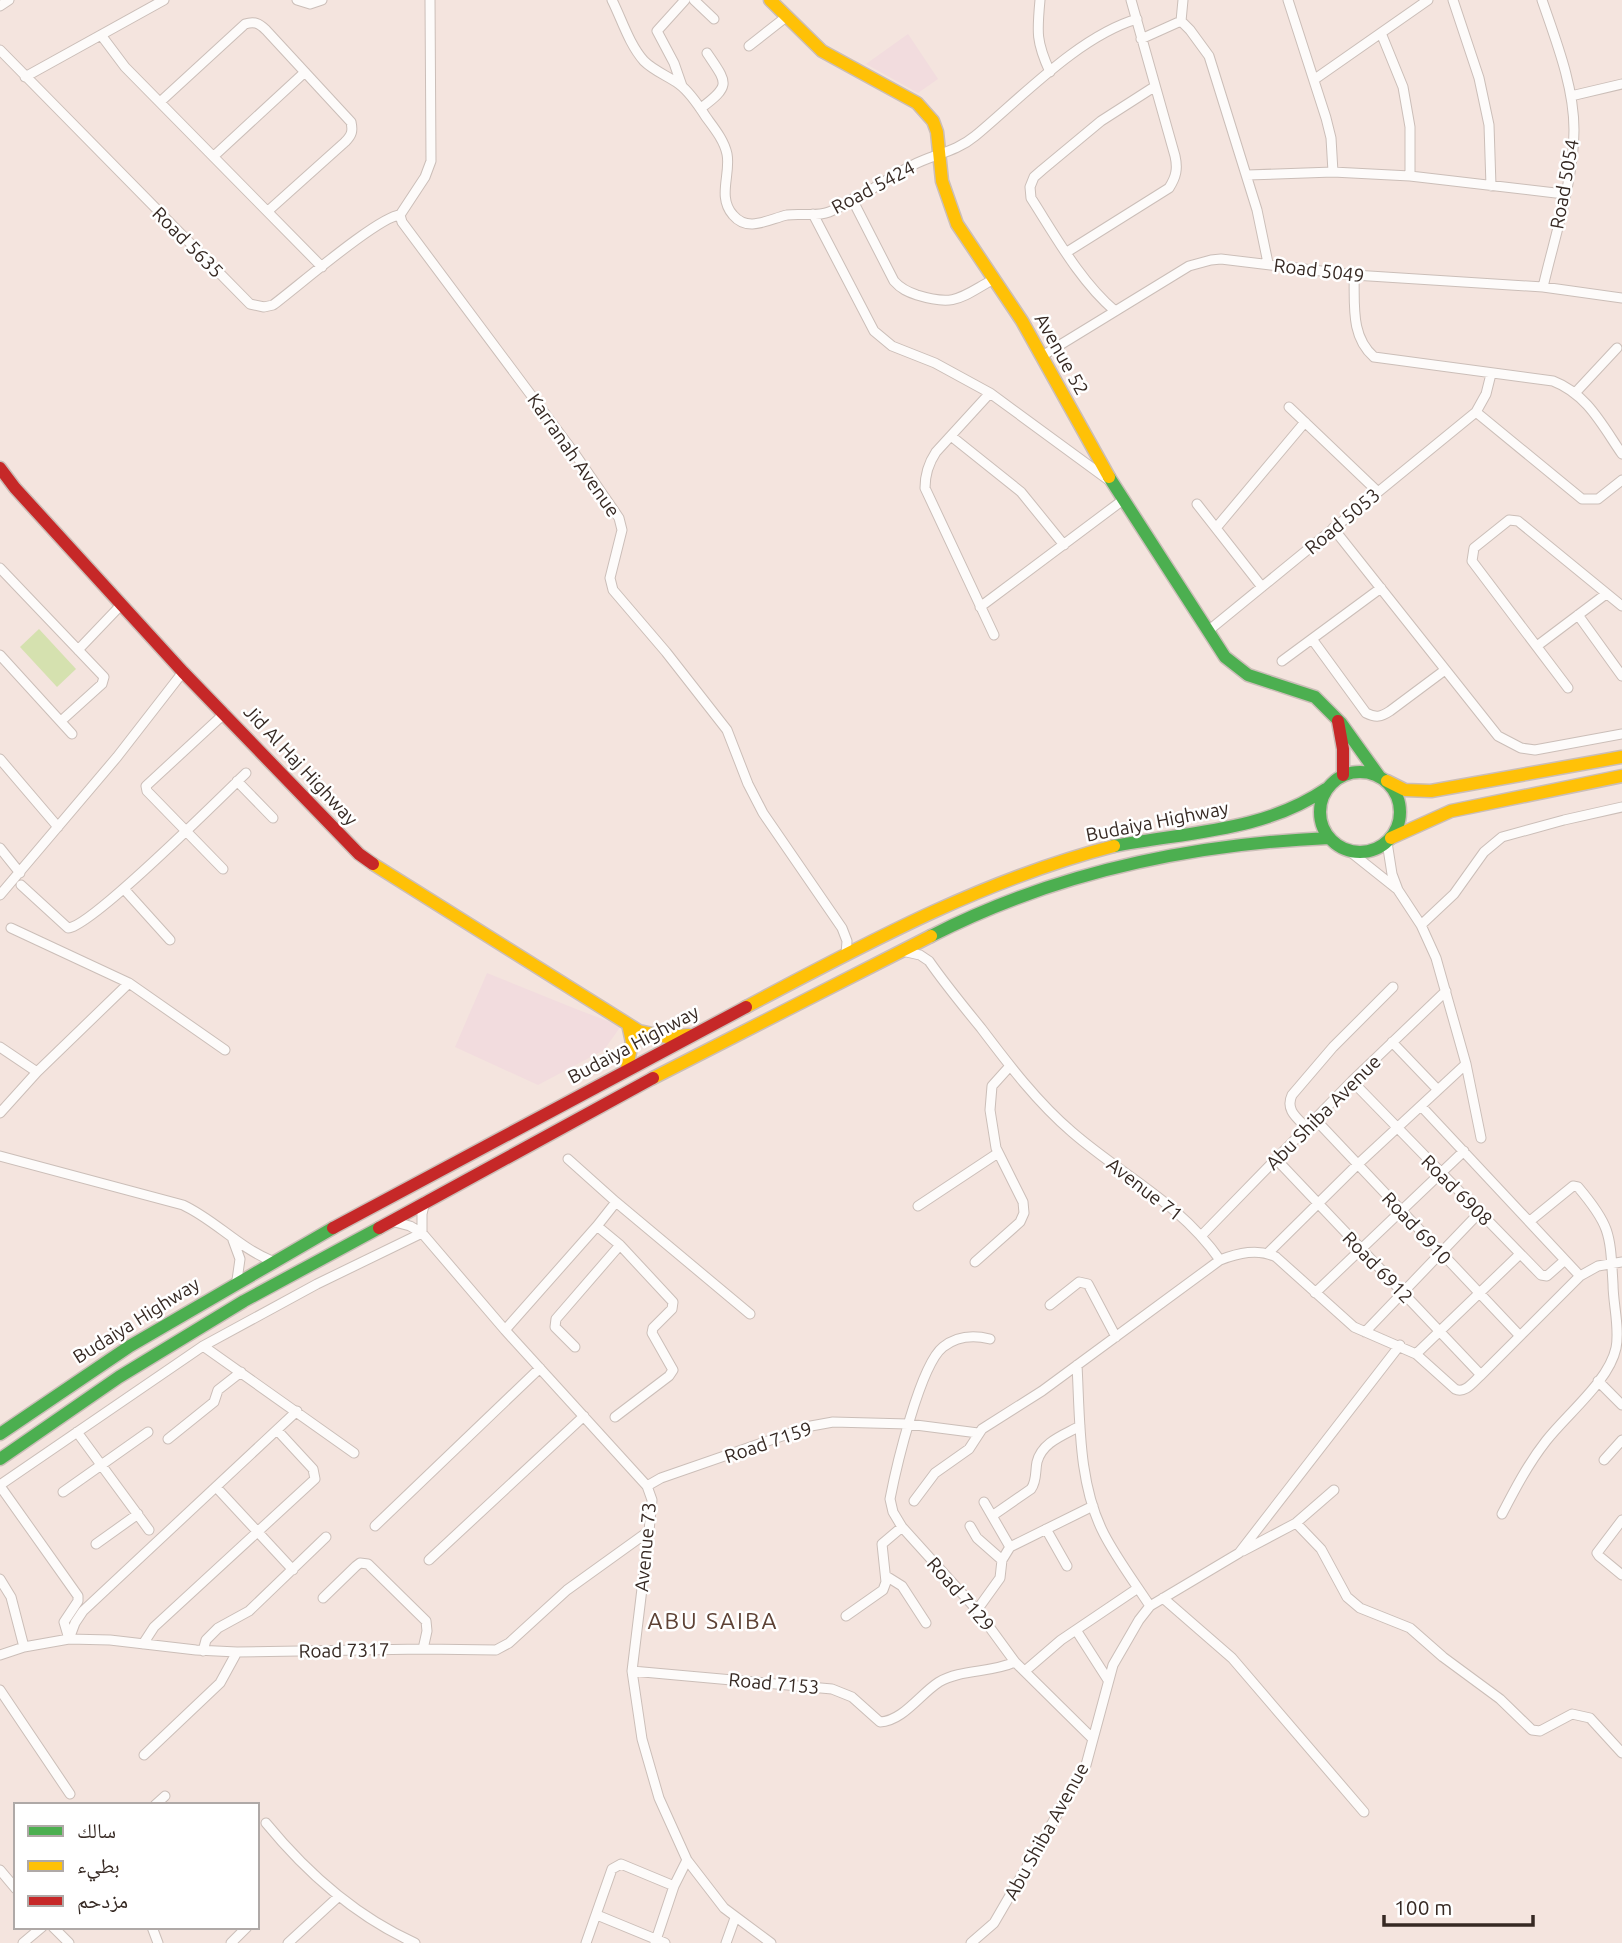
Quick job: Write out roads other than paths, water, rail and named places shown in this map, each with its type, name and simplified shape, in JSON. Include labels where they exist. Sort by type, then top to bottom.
[{"type":"main road","name":"Avenue 52","points":[[770,0],[822,51],[917,103],[933,121],[937,132],[942,181],[957,224],[1042,356],[1112,482],[1226,659],[1237,670],[1258,680],[1307,692],[1324,705],[1383,778]]},
{"type":"main road","name":"Jid Al Haj Highway","points":[[0,468],[15,488],[183,672],[350,845],[369,861],[628,1024],[652,1035],[666,1037],[693,1034]]},
{"type":"main road","points":[[1338,721],[1343,749],[1343,775]]},
{"type":"main road","points":[[1622,757],[1431,792],[1405,790],[1362,771],[1343,775],[1326,789],[1319,814],[1322,827],[1329,838],[1348,850],[1362,852],[1375,849],[1451,811],[1622,776]]},
{"type":"main road","points":[[1383,778],[1394,790],[1399,802],[1398,827],[1389,840]]},
{"type":"main road","name":"Budaiya Highway","points":[[0,1434],[55,1395],[237,1280],[693,1034],[870,942],[963,897],[1062,861],[1124,844],[1266,820],[1312,801],[1326,789]]},
{"type":"main road","name":"Budaiya Highway","points":[[0,1459],[181,1338],[390,1220],[642,1084],[936,933],[1017,898],[1089,873],[1129,863],[1283,840],[1329,838]]},
{"type":"main road","points":[[628,1024],[632,1042],[628,1069]]},
{"type":"street","points":[[0,6],[9,0]]},
{"type":"street","points":[[25,77],[164,0]]},
{"type":"street","points":[[297,0],[310,5],[322,0]]},
{"type":"street","points":[[400,215],[425,177],[431,161],[430,0]]},
{"type":"street","name":"Road 5424","points":[[612,0],[646,63],[682,86],[717,132],[727,152],[725,197],[733,215],[741,222],[752,225],[785,216],[829,212],[913,165],[951,152],[974,137],[1050,72],[1112,27],[1137,19]]},
{"type":"street","points":[[682,86],[674,63],[657,31],[685,0]]},
{"type":"street","points":[[694,0],[714,19]]},
{"type":"street","points":[[1040,0],[1037,34],[1050,72]]},
{"type":"street","points":[[1067,252],[1169,188],[1175,178],[1177,167],[1131,0]]},
{"type":"street","points":[[1181,21],[1183,0]]},
{"type":"street","points":[[1288,0],[1315,79],[1331,138],[1333,173]]},
{"type":"street","points":[[1315,79],[1428,0]]},
{"type":"street","points":[[1453,0],[1479,78],[1489,125],[1491,186]]},
{"type":"street","name":"Road 5054","points":[[1542,0],[1571,96],[1574,129],[1572,162],[1543,287]]},
{"type":"street","points":[[748,46],[786,17]]},
{"type":"street","points":[[1141,38],[1181,21]]},
{"type":"street","points":[[1181,21],[1209,56],[1260,220],[1268,263]]},
{"type":"street","points":[[160,103],[244,24],[260,24],[351,122],[353,129],[345,142],[268,211]]},
{"type":"street","points":[[1381,33],[1403,87],[1410,127],[1410,176]]},
{"type":"street","points":[[100,35],[118,60],[322,268]]},
{"type":"street","name":"Road 5635","points":[[0,50],[250,304],[264,307],[273,305],[373,227],[392,215],[400,215]]},
{"type":"street","points":[[701,108],[720,93],[723,85],[723,77],[707,53]]},
{"type":"street","points":[[214,156],[305,72]]},
{"type":"street","points":[[1571,96],[1622,84]]},
{"type":"street","points":[[1115,311],[1093,290],[1031,198],[1030,187],[1034,177],[1101,121],[1154,87]]},
{"type":"street","points":[[1247,175],[1333,173],[1410,176],[1564,194]]},
{"type":"street","points":[[852,199],[894,281],[903,289],[948,302],[994,279]]},
{"type":"street","name":"Karranah Avenue","points":[[400,215],[407,230],[616,513],[622,530],[610,578],[613,590],[727,730],[748,784],[763,813],[842,928],[847,941],[845,955]]},
{"type":"street","points":[[813,215],[874,331],[881,339],[935,363],[990,393],[1112,482]]},
{"type":"street","name":"Road 5049","points":[[1042,356],[1178,272],[1199,262],[1221,259],[1354,275],[1543,287],[1622,298]]},
{"type":"street","points":[[1354,275],[1358,337],[1374,357],[1553,381],[1576,392],[1622,454]]},
{"type":"street","points":[[1576,392],[1617,348]]},
{"type":"street","name":"Road 5053","points":[[1208,631],[1476,412],[1486,394],[1491,374]]},
{"type":"street","points":[[990,393],[929,463],[925,488],[993,635]]},
{"type":"street","points":[[1289,407],[1377,491]]},
{"type":"street","points":[[1476,412],[1582,499],[1598,499],[1622,481]]},
{"type":"street","points":[[1216,528],[1305,422]]},
{"type":"street","points":[[951,436],[1021,492],[1064,545]]},
{"type":"street","points":[[980,607],[1124,500]]},
{"type":"street","points":[[1197,504],[1262,587]]},
{"type":"street","points":[[1568,688],[1472,561],[1474,548],[1513,519],[1622,606]]},
{"type":"street","points":[[1333,528],[1489,727],[1509,744],[1535,750],[1622,734]]},
{"type":"street","points":[[0,568],[104,677],[105,681],[61,722]]},
{"type":"street","points":[[1282,661],[1381,588]]},
{"type":"street","points":[[1537,646],[1606,594]]},
{"type":"street","points":[[78,650],[121,605]]},
{"type":"street","points":[[1578,615],[1622,676]]},
{"type":"street","points":[[1312,639],[1366,713],[1374,717],[1390,711],[1445,670]]},
{"type":"street","points":[[0,655],[72,734]]},
{"type":"street","points":[[0,895],[183,672]]},
{"type":"street","points":[[223,869],[147,791],[146,786],[225,713]]},
{"type":"street","points":[[0,759],[58,827]]},
{"type":"street","points":[[21,885],[68,928],[78,926],[124,888],[246,773]]},
{"type":"street","points":[[237,781],[273,818]]},
{"type":"street","points":[[1421,925],[1454,894],[1483,852],[1502,837],[1622,807]]},
{"type":"street","points":[[1389,840],[1392,874],[1398,890],[1421,925],[1436,958],[1466,1064],[1481,1138]]},
{"type":"street","points":[[0,848],[20,873]]},
{"type":"street","points":[[1348,850],[1398,890]]},
{"type":"street","points":[[124,888],[170,940]]},
{"type":"street","name":"Karranah Avenue","points":[[842,928],[855,937],[870,942]]},
{"type":"street","points":[[10,929],[129,983],[225,1051]]},
{"type":"street","points":[[929,961],[928,951],[936,933]]},
{"type":"street","points":[[901,951],[920,955],[929,961]]},
{"type":"street","name":"Avenue 71","points":[[929,961],[1047,1110],[1074,1134],[1172,1208],[1202,1235],[1220,1260]]},
{"type":"street","points":[[0,1113],[37,1072],[129,983]]},
{"type":"street","points":[[1307,1128],[1291,1111],[1289,1103],[1292,1095],[1333,1047],[1393,987]]},
{"type":"street","name":"Abu Shiba Avenue","points":[[1202,1235],[1352,1081],[1446,991]]},
{"type":"street","points":[[1392,1042],[1437,1090]]},
{"type":"street","points":[[0,1047],[37,1072]]},
{"type":"street","points":[[1268,1253],[1357,1165],[1466,1064]]},
{"type":"street","points":[[975,1262],[1020,1223],[1024,1213],[1023,1202],[998,1153],[989,1096],[992,1086],[1010,1066]]},
{"type":"street","name":"Road 6908","points":[[1352,1081],[1396,1129],[1544,1277],[1565,1260]]},
{"type":"street","points":[[1421,1105],[1580,1276]]},
{"type":"street","name":"Road 6910","points":[[1315,1119],[1520,1336]]},
{"type":"street","points":[[1315,1293],[1464,1151]]},
{"type":"street","points":[[918,1206],[998,1153]]},
{"type":"street","points":[[0,1156],[183,1205],[203,1216],[232,1239],[271,1261]]},
{"type":"street","points":[[568,1159],[750,1314]]},
{"type":"street","name":"Road 6912","points":[[1276,1159],[1481,1375]]},
{"type":"street","points":[[1502,1514],[1522,1476],[1546,1441],[1608,1368],[1616,1350],[1617,1340],[1617,1263],[1606,1226],[1578,1187],[1571,1186],[1530,1221]]},
{"type":"street","points":[[69,1639],[64,1622],[78,1601],[78,1596],[0,1485],[203,1346],[317,1284],[422,1233],[421,1220],[425,1201]]},
{"type":"street","points":[[505,1330],[616,1202]]},
{"type":"street","points":[[1365,1332],[1479,1213]]},
{"type":"street","name":"Avenue 73","points":[[390,1220],[404,1223],[422,1233],[505,1330],[646,1486],[652,1500],[632,1671],[642,1739],[659,1798],[687,1860],[724,1908],[771,1943]]},
{"type":"street","points":[[597,1226],[620,1245],[673,1302],[672,1309],[653,1328],[652,1333],[673,1370],[669,1376],[615,1417]]},
{"type":"street","points":[[232,1239],[240,1259],[237,1280]]},
{"type":"street","points":[[575,1347],[555,1327],[556,1319],[620,1245]]},
{"type":"street","points":[[914,1501],[935,1472],[969,1449],[978,1433],[1077,1365],[1220,1260],[1243,1253],[1268,1253],[1276,1257],[1354,1326],[1416,1354],[1457,1391],[1465,1390],[1580,1276],[1598,1266],[1617,1263]]},
{"type":"street","points":[[1416,1354],[1520,1254]]},
{"type":"street","points":[[1050,1306],[1079,1282],[1084,1282],[1088,1284],[1116,1337]]},
{"type":"street","name":"Road 7129","points":[[990,1339],[975,1336],[961,1338],[942,1348],[929,1367],[908,1424],[890,1499],[892,1512],[902,1527],[977,1610],[1015,1662],[1093,1739]]},
{"type":"street","points":[[1239,1553],[1400,1345]]},
{"type":"street","points":[[203,1346],[354,1453]]},
{"type":"street","points":[[1077,1365],[1080,1426],[1093,1506],[1104,1534],[1150,1606],[1296,1522],[1334,1490]]},
{"type":"street","points":[[375,1526],[540,1368]]},
{"type":"street","points":[[168,1439],[214,1402],[218,1390],[240,1371]]},
{"type":"street","points":[[1598,1381],[1622,1405]]},
{"type":"street","points":[[69,1639],[83,1611],[297,1411]]},
{"type":"street","points":[[429,1560],[584,1416]]},
{"type":"street","name":"Road 7159","points":[[646,1486],[811,1426],[833,1422],[908,1424],[978,1433]]},
{"type":"street","points":[[992,1516],[1034,1485],[1037,1461],[1042,1449],[1080,1426]]},
{"type":"street","points":[[143,1644],[154,1627],[313,1482],[316,1475],[313,1469],[277,1430]]},
{"type":"street","points":[[76,1432],[149,1530]]},
{"type":"street","points":[[63,1492],[148,1432]]},
{"type":"street","points":[[1604,1460],[1622,1440]]},
{"type":"street","points":[[216,1487],[293,1570]]},
{"type":"street","points":[[984,1502],[1010,1547]]},
{"type":"street","points":[[977,1610],[1000,1578],[1002,1560],[1010,1547],[1093,1506]]},
{"type":"street","points":[[96,1544],[138,1514]]},
{"type":"street","points":[[1622,1520],[1597,1553],[1622,1575]]},
{"type":"street","points":[[1296,1522],[1321,1549],[1338,1583],[1353,1603],[1410,1628],[1443,1657],[1500,1699],[1532,1730],[1540,1731],[1572,1714],[1590,1718],[1622,1753]]},
{"type":"street","points":[[970,1526],[977,1538],[1002,1560]]},
{"type":"street","points":[[846,1616],[883,1590],[886,1576],[882,1544],[902,1527]]},
{"type":"street","points":[[1046,1529],[1067,1566]]},
{"type":"street","name":"Road 7317","points":[[0,1655],[24,1647],[69,1639],[110,1640],[237,1653],[423,1649],[489,1651],[503,1647],[567,1590],[649,1531]]},
{"type":"street","points":[[203,1651],[206,1640],[218,1628],[249,1611],[326,1537]]},
{"type":"street","points":[[323,1598],[356,1566],[360,1563],[368,1564],[426,1621],[423,1649]]},
{"type":"street","points":[[886,1576],[902,1586],[926,1623]]},
{"type":"street","points":[[0,1579],[11,1597],[24,1647]]},
{"type":"street","points":[[1025,1671],[1076,1630],[1138,1587]]},
{"type":"street","points":[[1163,1598],[1232,1658],[1364,1812]]},
{"type":"street","name":"Abu Shiba Avenue","points":[[971,1943],[994,1923],[1086,1765],[1108,1680],[1123,1645],[1150,1606]]},
{"type":"street","points":[[1076,1630],[1108,1680]]},
{"type":"street","points":[[144,1755],[220,1684],[237,1653]]},
{"type":"street","name":"Road 7153","points":[[632,1671],[832,1689],[852,1698],[880,1722],[897,1717],[941,1681],[1015,1662]]},
{"type":"street","points":[[0,1690],[70,1794]]},
{"type":"street","points":[[157,1803],[165,1796]]},
{"type":"street","points":[[266,1823],[298,1860],[338,1897],[367,1917],[415,1943]]},
{"type":"street","points":[[597,1915],[658,1942],[674,1886],[687,1860]]},
{"type":"street","points":[[586,1943],[612,1869],[621,1864],[674,1886]]},
{"type":"street","points":[[0,1870],[14,1887]]},
{"type":"street","points":[[288,1943],[338,1897]]},
{"type":"street","points":[[726,1943],[735,1918]]},
{"type":"street","points":[[23,1943],[40,1929]]},
{"type":"street","points":[[54,1929],[69,1943]]},
{"type":"street","points":[[231,1943],[245,1929]]},
{"type":"district","name":"ABU SAIBA","points":[[713,1621]]}]
